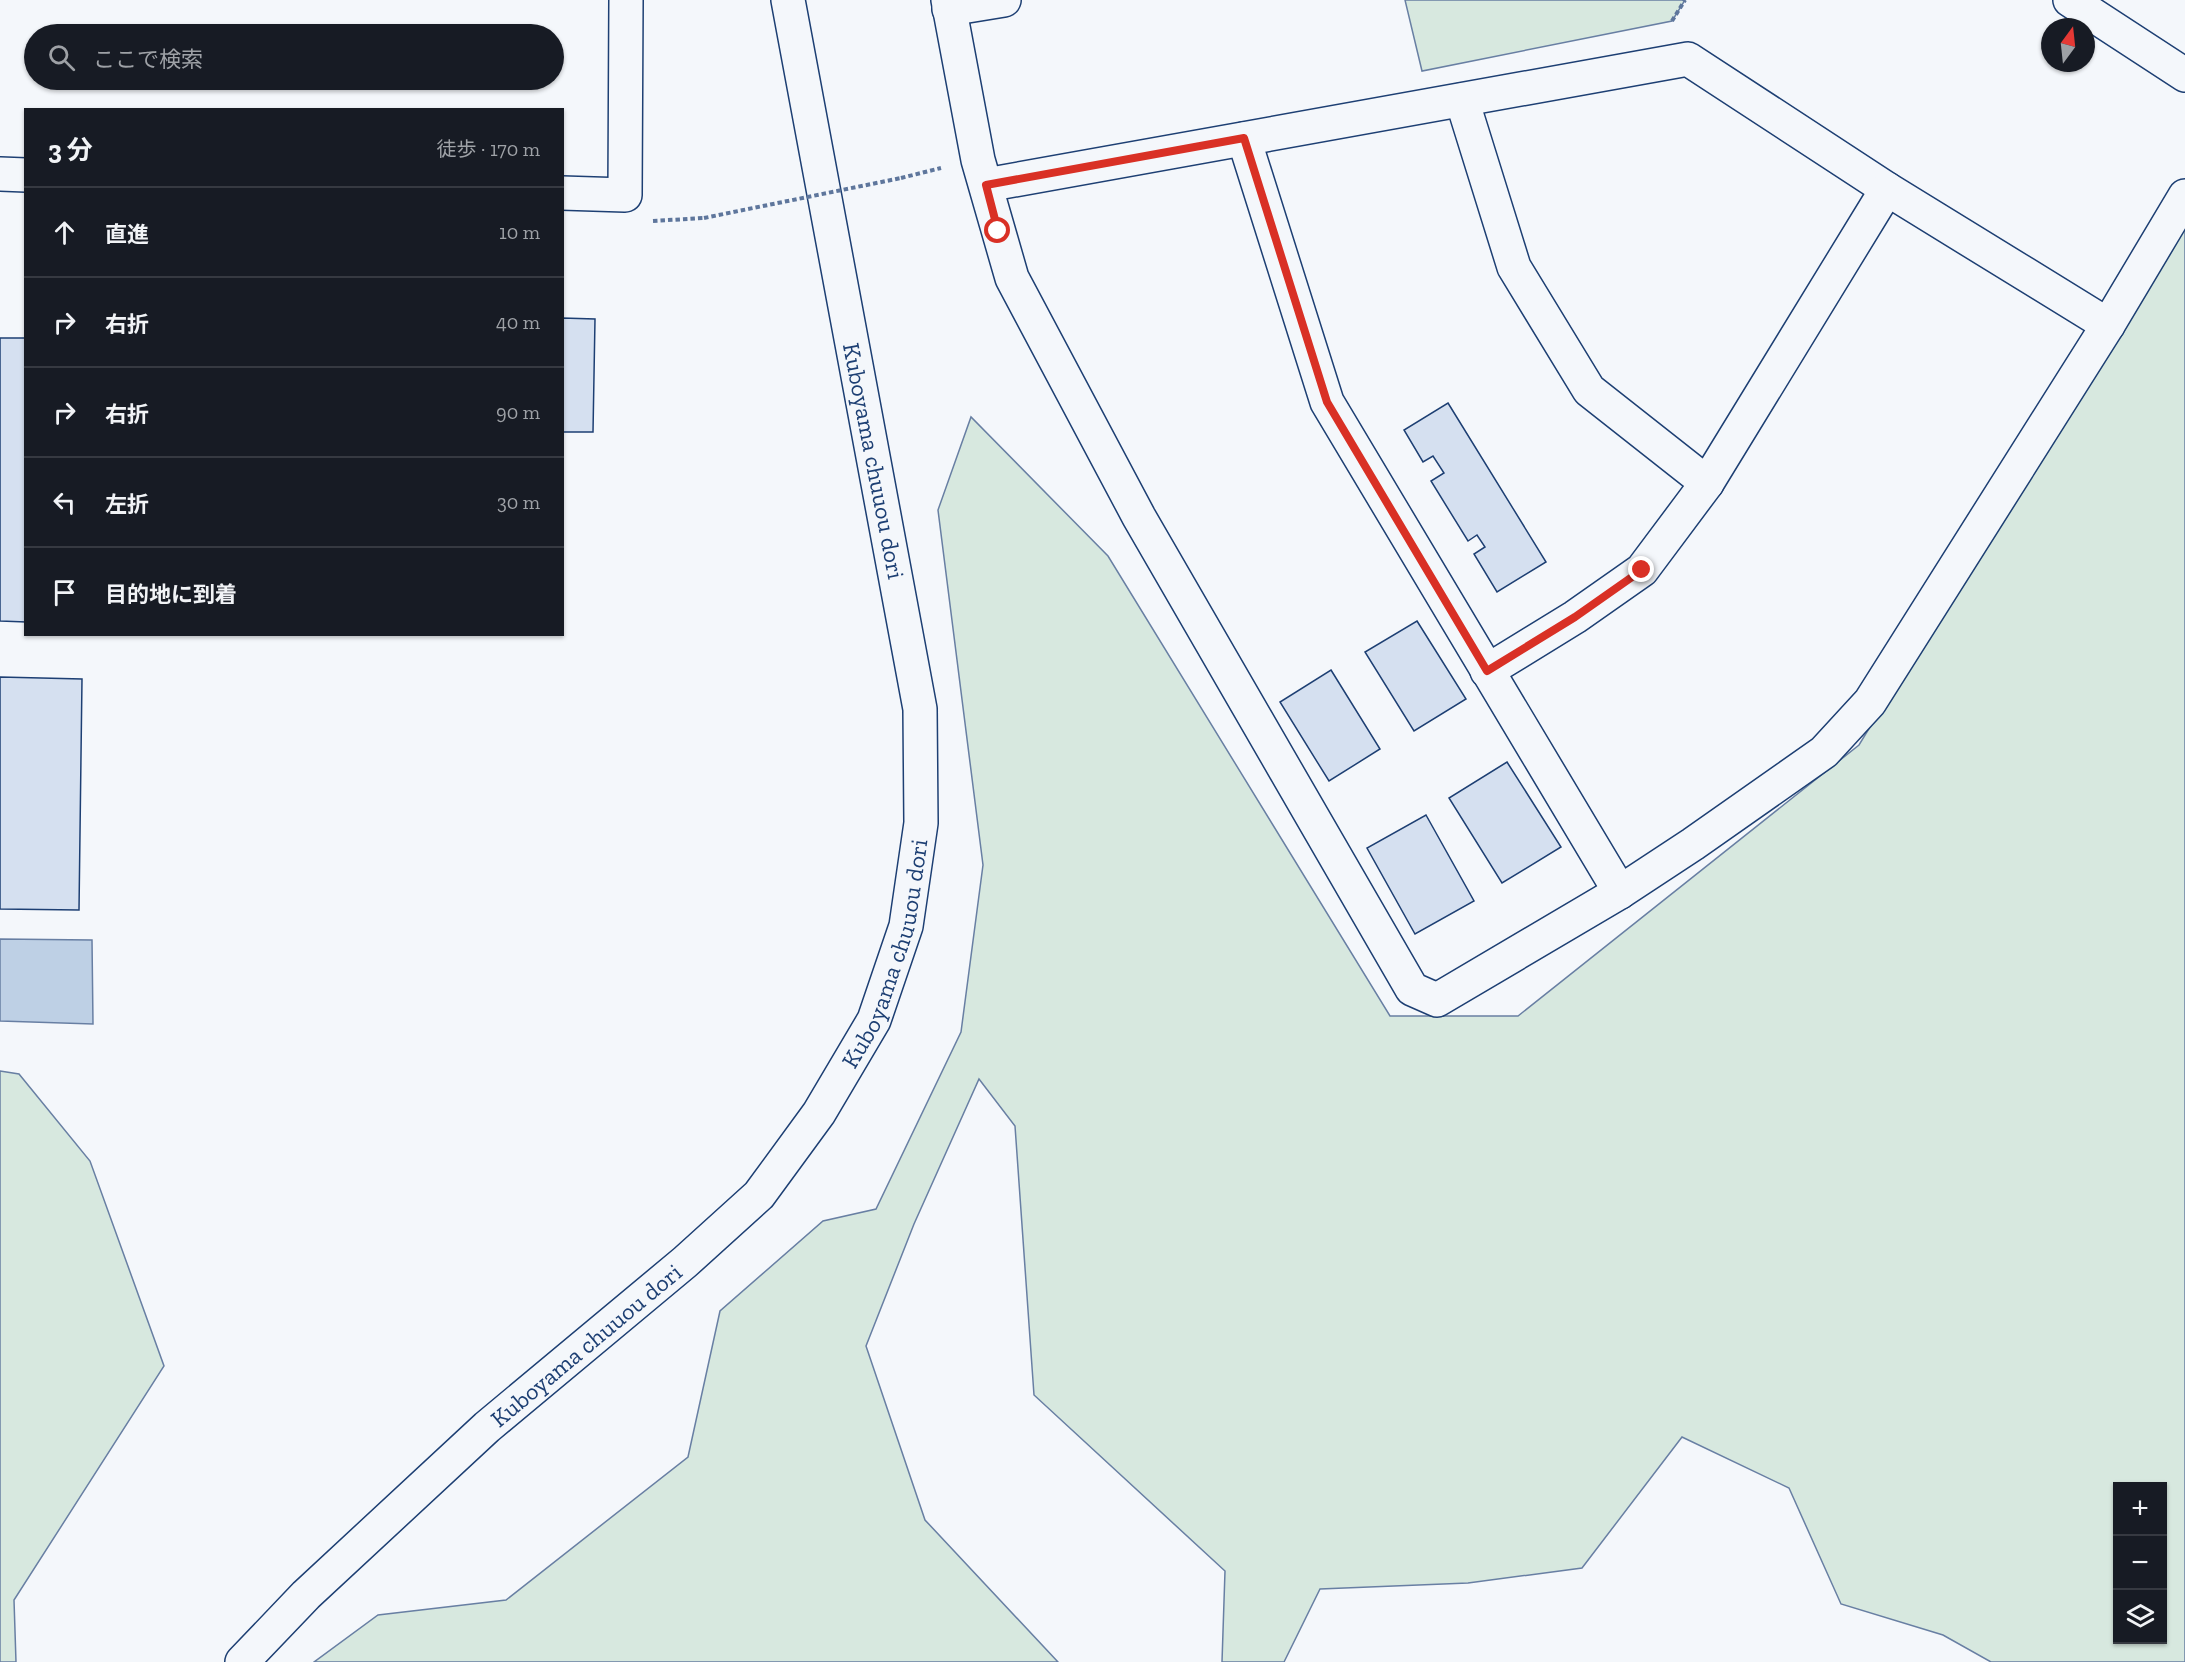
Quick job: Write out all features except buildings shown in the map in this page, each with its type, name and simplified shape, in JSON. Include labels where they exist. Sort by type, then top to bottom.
[{"type":"street","points":[[564,193],[625,195],[626,0]]},
{"type":"street","name":"Kuboyama chuuou dori","points":[[242,1662],[306,1594],[487,1427],[685,1262],[759,1195],[819,1113],[874,1020],[906,927],[921,823],[920,709],[788,0]]},
{"type":"street","points":[[1004,0],[949,4],[978,160],[1012,278],[1140,517],[1412,989],[1437,1000],[1620,892],[1824,752],[1870,702],[2108,325],[2185,196]]},
{"type":"street","points":[[2070,0],[2185,75]]},
{"type":"street","points":[[986,185],[1688,59],[1887,189],[2108,325]]},
{"type":"street","points":[[1462,100],[1514,267],[1588,390],[1707,483]]},
{"type":"street","points":[[1244,138],[1327,402],[1620,892]]},
{"type":"street","points":[[0,174],[24,175]]},
{"type":"street","points":[[1487,671],[1575,617],[1642,570],[1707,483],[1887,189]]},
{"type":"path","points":[[649,221],[704,218],[901,178]]},
{"type":"shaded area","points":[[1405,0],[1685,0],[1672,21],[1422,71]]},
{"type":"shaded area","points":[[2185,213],[2185,1662],[1991,1662],[1943,1635],[1841,1604],[1789,1488],[1682,1437],[1582,1568],[1468,1583],[1320,1589],[1284,1662],[1222,1662],[1225,1571],[1034,1395],[1015,1126],[979,1079],[914,1224],[866,1346],[925,1520],[1058,1662],[314,1662],[378,1615],[506,1600],[688,1457],[720,1311],[823,1221],[876,1209],[961,1032],[983,865],[938,510],[971,417],[1108,556],[1390,1016],[1518,1016],[1859,745]]},
{"type":"shaded area","points":[[0,1071],[19,1074],[90,1161],[164,1366],[14,1600],[16,1662],[0,1662]]},
{"type":"water","points":[[0,939],[92,940],[93,1024],[0,1021]]},
{"type":"route","points":[[998,231],[986,185],[1244,138],[1327,402],[1487,671],[1575,617],[1642,570]]}]
